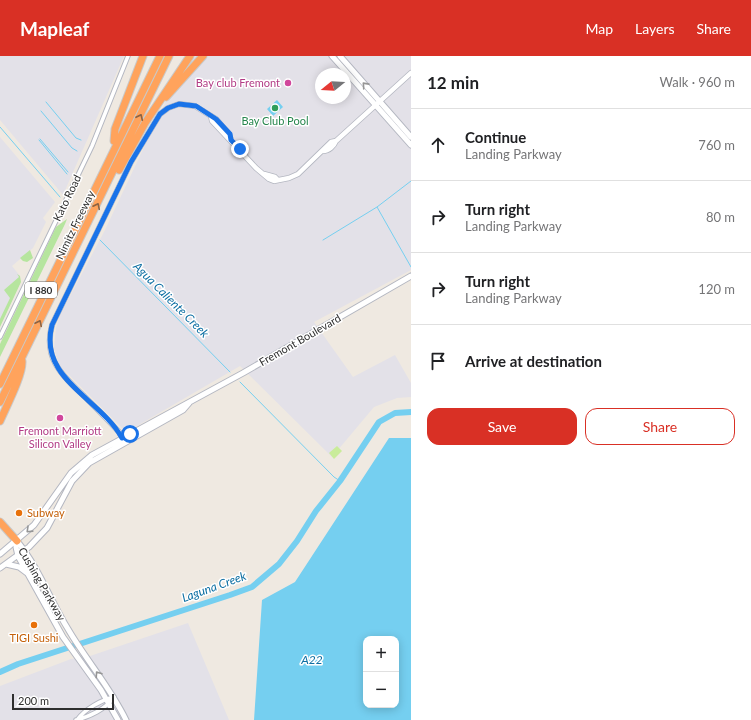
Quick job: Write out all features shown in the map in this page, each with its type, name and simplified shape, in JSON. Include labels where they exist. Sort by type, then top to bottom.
[{"type":"highway","points":[[114,141],[115,129],[143,56]]},
{"type":"highway","name":"Nimitz Freeway","points":[[0,374],[155,56]]},
{"type":"highway","name":"I 880","points":[[0,384],[160,56]]},
{"type":"highway","name":"Nimitz Freeway","points":[[0,402],[169,56]]},
{"type":"highway","points":[[111,177],[119,170],[153,112],[190,56]]},
{"type":"highway","points":[[153,112],[202,56]]},
{"type":"highway","points":[[0,421],[22,367],[22,358]]},
{"type":"highway","points":[[0,522],[17,541]]},
{"type":"main road","points":[[332,56],[411,137]]},
{"type":"main road","points":[[340,56],[411,144]]},
{"type":"main road","name":"Fremont Boulevard","points":[[0,568],[24,551],[47,528],[69,486],[89,463],[181,405],[189,403],[411,276]]},
{"type":"main road","name":"Fremont Boulevard","points":[[0,554],[17,541],[41,517],[71,473],[92,455],[124,440]]},
{"type":"main road","points":[[69,486],[71,473]]},
{"type":"main road","points":[[59,505],[61,494],[60,488]]},
{"type":"main road","name":"Cushing Parkway","points":[[17,541],[73,638],[114,697],[126,720]]},
{"type":"main road","name":"Cushing Parkway","points":[[17,541],[16,547],[18,556],[65,640],[108,701],[118,720]]},
{"type":"main road","points":[[6,564],[23,570],[32,580]]},
{"type":"street","name":"Kato Road","points":[[0,337],[92,146],[128,56]]},
{"type":"street","points":[[124,440],[119,432],[66,378],[55,364],[49,345],[52,325],[131,162],[157,117],[168,108],[184,104],[196,106],[211,116],[230,134],[231,140],[264,174],[277,179],[284,179],[298,174],[323,152],[331,142],[336,141],[411,73]]},
{"type":"street","points":[[76,720],[81,714],[114,697]]},
{"type":"shaded area","points":[[0,56],[124,56],[63,195],[0,120]]},
{"type":"shaded area","points":[[187,56],[411,56],[411,270],[314,322],[353,377],[395,355],[411,383],[411,397],[397,398],[374,407],[332,457],[240,366],[130,430],[123,429],[59,365],[54,348],[56,328],[60,315],[105,230]]},
{"type":"shaded area","points":[[0,137],[55,202],[43,218],[46,222],[33,248],[12,266],[20,276],[0,321]]},
{"type":"shaded area","points":[[188,623],[229,720],[0,720],[0,686],[71,659],[90,656]]},
{"type":"green space","points":[[67,219],[0,357],[0,344],[56,227]]},
{"type":"green space","points":[[30,250],[33,258],[27,262],[23,261],[20,258]]},
{"type":"green space","points":[[17,274],[20,276],[21,282],[0,327],[0,319],[10,298],[4,290],[19,277]]},
{"type":"green space","points":[[337,446],[342,451],[334,459],[329,453]]},
{"type":"water","name":"Bay Club Pool","points":[[277,100],[283,107],[273,116],[267,109]]},
{"type":"water","name":"A22","points":[[389,438],[411,438],[411,720],[254,720],[262,600],[295,582]]},
{"type":"waterway","points":[[46,102],[76,138],[81,140]]},
{"type":"waterway","points":[[41,111],[72,148],[77,151]]},
{"type":"waterway","name":"Agua Caliente Creek","points":[[0,127],[60,197]]},
{"type":"waterway","points":[[40,139],[68,172]]},
{"type":"waterway","points":[[39,140],[67,174]]},
{"type":"waterway","points":[[411,181],[377,207],[411,267]]},
{"type":"waterway","points":[[323,240],[377,207]]},
{"type":"waterway","name":"Agua Caliente Creek","points":[[100,240],[230,372]]},
{"type":"waterway","name":"Agua Caliente Creek","points":[[240,382],[334,477],[340,481]]},
{"type":"waterway","name":"Laguna Creek","points":[[0,672],[18,664],[252,587],[279,564],[297,541],[316,511],[340,481],[379,422],[395,413],[411,412]]},
{"type":"place","name":"Bay club Fremont","points":[[288,83]]},
{"type":"place","name":"Bay Club Pool","points":[[275,108]]},
{"type":"place","name":"Fremont Marriott Silicon Valley","points":[[60,418]]},
{"type":"place","name":"Subway","points":[[19,513]]},
{"type":"place","name":"TIGI Sushi","points":[[34,625]]},
{"type":"route","points":[[130,434],[122,438],[119,432],[107,419],[59,370],[52,358],[49,345],[52,325],[131,162],[160,114],[168,108],[179,104],[196,106],[216,119],[230,134],[231,140],[240,149]]}]
